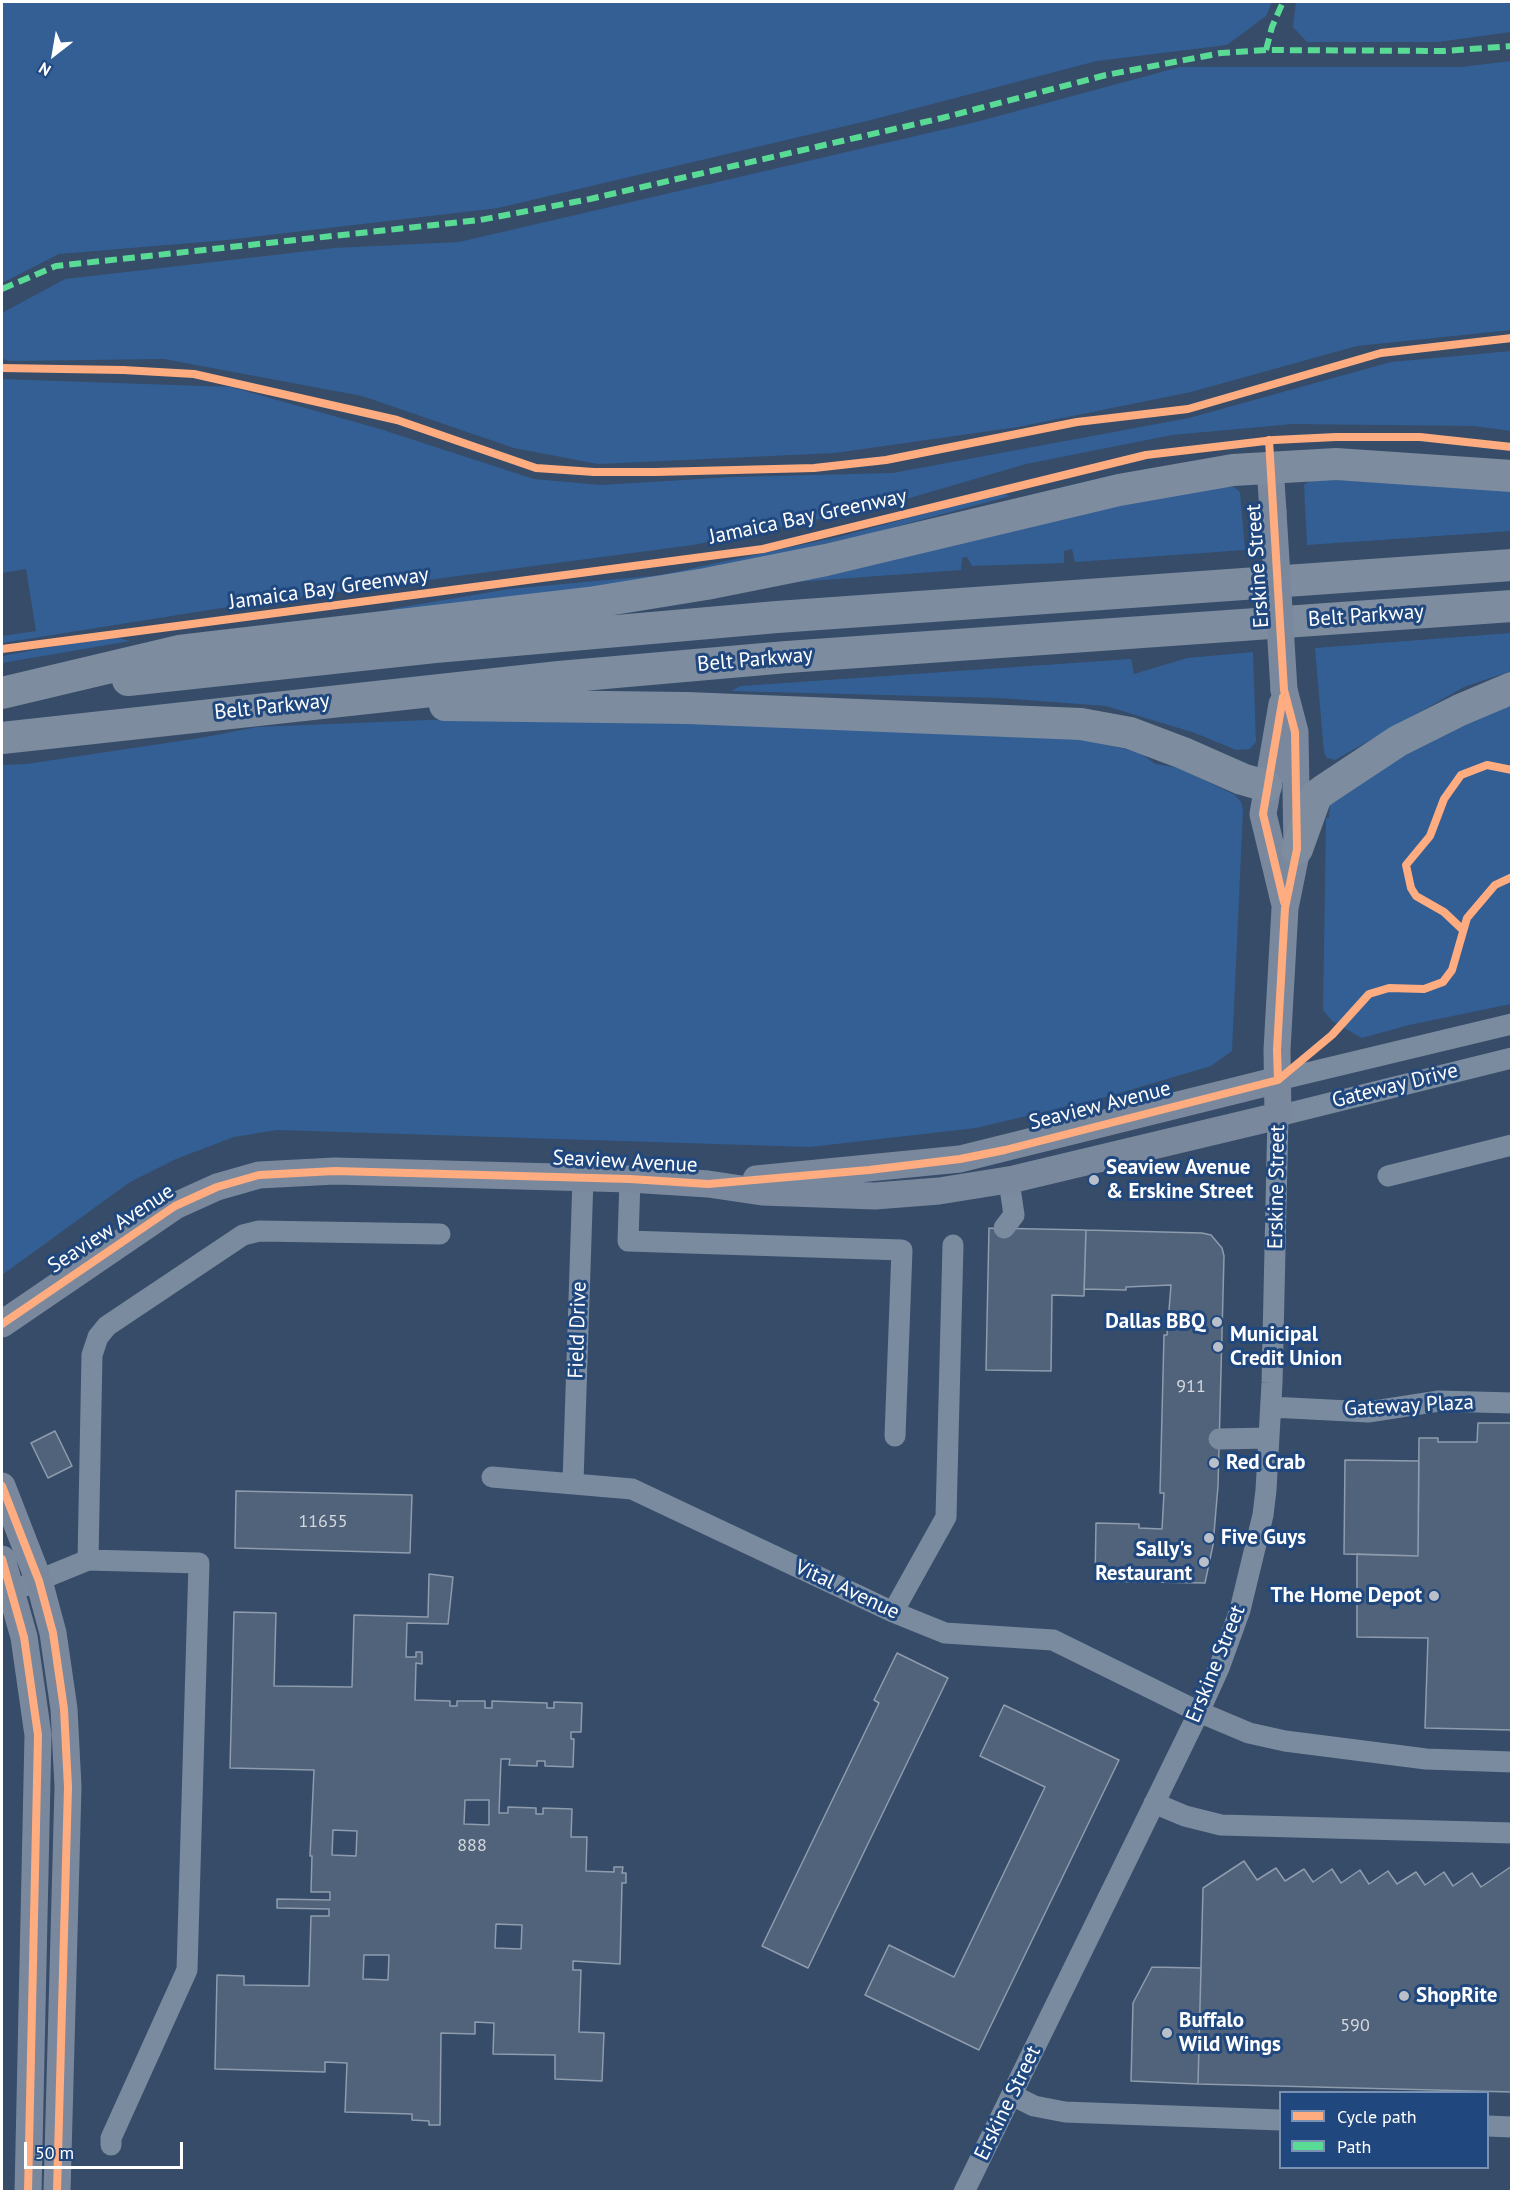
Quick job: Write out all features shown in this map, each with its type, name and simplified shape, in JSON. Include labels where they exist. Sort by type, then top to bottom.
[{"type":"highway","points":[[2,694],[179,651],[589,603],[706,584],[826,560],[1119,490],[1196,475],[1270,466],[1371,465],[1512,476]]},
{"type":"highway","name":"Belt Parkway","points":[[2,694],[323,658],[662,626],[1512,565]]},
{"type":"highway","name":"Belt Parkway","points":[[2,738],[336,700],[787,657],[1512,606]]},
{"type":"highway","points":[[1298,849],[1316,796],[1407,736],[1512,688]]},
{"type":"highway","points":[[336,700],[493,707],[708,709],[1081,724],[1130,733],[1242,779],[1266,786]]},
{"type":"main road","name":"Erskine Street","points":[[1270,466],[1284,690],[1295,732],[1298,849],[1285,908],[1277,1050],[1278,1116]]},
{"type":"main road","name":"Erskine Street","points":[[1284,690],[1263,814],[1285,908]]},
{"type":"main road","name":"Seaview Avenue","points":[[708,1184],[960,1159],[1005,1150],[1278,1080]]},
{"type":"main road","name":"Seaview Avenue","points":[[2,1324],[175,1206],[196,1195],[237,1180],[259,1175],[311,1171],[630,1179],[708,1184],[762,1192],[844,1197],[939,1191],[1009,1180],[1278,1116]]},
{"type":"main road","points":[[2,1486],[39,1581],[61,1681],[68,1761],[57,2192]]},
{"type":"main road","points":[[2,1559],[24,1637],[38,1735],[28,2192]]},
{"type":"street","name":"Gateway Drive","points":[[1278,1080],[1512,1024]]},
{"type":"street","name":"Gateway Drive","points":[[1278,1116],[1512,1058]]},
{"type":"street","name":"Erskine Street","points":[[964,2192],[1199,1712],[1219,1668],[1240,1610],[1263,1515],[1269,1438],[1278,1116]]},
{"type":"street","points":[[1388,1176],[1512,1145]]},
{"type":"street","name":"Field Drive","points":[[573,1482],[583,1178]]},
{"type":"street","points":[[630,1179],[628,1241],[902,1250],[896,1436]]},
{"type":"street","points":[[1009,1180],[1012,1224]]},
{"type":"street","points":[[88,1560],[92,1355],[98,1337],[107,1326],[243,1235],[259,1231],[440,1234]]},
{"type":"street","points":[[893,1612],[946,1517],[953,1245]]},
{"type":"street","name":"Gateway Plaza","points":[[1271,1407],[1368,1412],[1439,1401],[1512,1402]]},
{"type":"street","points":[[1219,1439],[1269,1438]]},
{"type":"street","name":"Vital Avenue","points":[[492,1477],[573,1482],[632,1489],[893,1612],[945,1633],[1053,1640],[1239,1730],[1285,1742],[1426,1759],[1512,1762]]},
{"type":"street","points":[[12,1591],[88,1560],[199,1563],[187,1970],[111,2138],[111,2145]]},
{"type":"street","points":[[1154,1803],[1185,1816],[1221,1825],[1512,1833]]},
{"type":"street","points":[[1012,2095],[1034,2106],[1065,2112],[1279,2120]]},
{"type":"street","points":[[1489,2126],[1512,2127]]},
{"type":"street","points":[[29,2142],[58,2143]]},
{"type":"shaded area","points":[[2,2],[1272,2],[1266,16],[1227,45],[1097,61],[871,120],[498,208],[227,240],[59,254],[2,283]]},
{"type":"shaded area","points":[[1296,2],[1511,2],[1511,32],[1438,42],[1307,42],[1293,27]]},
{"type":"shaded area","points":[[1511,61],[1511,330],[1357,346],[1191,392],[1018,427],[835,453],[598,464],[514,448],[362,396],[164,359],[10,361],[2,359],[2,313],[65,279],[335,248],[459,242],[976,122],[1180,67],[1461,67]]},
{"type":"shaded area","points":[[1511,351],[1511,431],[1474,426],[1293,424],[1172,435],[1026,464],[879,507],[693,545],[253,603],[2,643],[2,636],[36,631],[26,569],[2,573],[2,379],[231,387],[380,429],[534,479],[601,485],[732,477],[893,473],[1189,418],[1391,362]]},
{"type":"shaded area","points":[[1312,479],[1511,489],[1511,531],[1307,545],[1304,485]]},
{"type":"shaded area","points":[[1222,486],[1234,487],[1240,492],[1245,550],[1075,562],[1072,549],[1064,551],[1064,563],[972,566],[967,557],[962,558],[961,570],[754,585],[1110,505]]},
{"type":"shaded area","points":[[1002,493],[1010,496],[872,533],[739,563],[620,584],[394,612],[391,609],[509,589],[661,575],[838,537]]},
{"type":"shaded area","points":[[1511,633],[1511,671],[1464,687],[1335,760],[1327,758],[1324,753],[1315,648]]},
{"type":"shaded area","points":[[110,636],[130,641],[2,663],[2,656]]},
{"type":"shaded area","points":[[1253,652],[1256,742],[1250,749],[1236,750],[1195,733],[1106,706],[999,698],[731,691],[741,686],[1131,659],[1134,674],[1187,658]]},
{"type":"shaded area","points":[[1511,699],[1511,1004],[1409,1025],[1362,1038],[1332,1021],[1323,1010],[1326,818],[1329,818],[1330,799],[1370,772]]},
{"type":"shaded area","points":[[503,717],[1053,733],[1139,752],[1155,764],[1179,768],[1235,795],[1241,802],[1243,810],[1232,1051],[1211,1066],[1106,1097],[976,1128],[810,1147],[277,1130],[234,1137],[176,1159],[130,1182],[2,1275],[2,765],[26,764],[200,738],[257,727]]},
{"type":"building","points":[[989,1228],[1086,1230],[1084,1296],[1052,1295],[1051,1371],[986,1370]]},
{"type":"building","points":[[1086,1230],[1202,1233],[1211,1235],[1222,1248],[1224,1256],[1218,1486],[1213,1545],[1205,1583],[1095,1581],[1096,1523],[1139,1524],[1139,1528],[1162,1529],[1164,1493],[1160,1493],[1164,1335],[1167,1335],[1171,1285],[1126,1287],[1126,1290],[1084,1289]]},
{"type":"building","name":"The Home Depot","points":[[1478,1423],[1512,1423],[1512,1730],[1425,1728],[1428,1638],[1357,1637],[1357,1554],[1418,1556],[1419,1438],[1438,1438],[1438,1442],[1477,1442]]},
{"type":"building","points":[[55,1431],[72,1466],[48,1478],[31,1443]]},
{"type":"building","points":[[1345,1460],[1419,1461],[1418,1556],[1344,1554]]},
{"type":"building","points":[[236,1491],[412,1495],[410,1553],[235,1548]]},
{"type":"building","points":[[429,1574],[453,1577],[448,1624],[407,1623],[406,1657],[416,1657],[416,1652],[422,1652],[422,1664],[416,1663],[415,1700],[450,1701],[450,1706],[457,1706],[457,1701],[485,1701],[485,1708],[492,1708],[492,1701],[547,1703],[547,1708],[554,1708],[554,1702],[582,1703],[581,1732],[571,1732],[571,1739],[574,1739],[573,1767],[545,1766],[545,1761],[537,1761],[537,1766],[509,1765],[510,1759],[501,1759],[499,1813],[508,1813],[508,1807],[536,1808],[536,1814],[543,1814],[543,1808],[572,1809],[571,1837],[587,1837],[586,1871],[614,1872],[614,1867],[623,1867],[622,1873],[626,1873],[626,1883],[622,1883],[620,1964],[573,1961],[573,1970],[581,1970],[579,2032],[604,2033],[602,2081],[555,2079],[555,2055],[493,2054],[494,2023],[475,2022],[475,2034],[441,2033],[440,2125],[429,2125],[429,2121],[412,2120],[412,2114],[345,2112],[347,2063],[325,2062],[325,2072],[215,2069],[217,1975],[244,1976],[244,1985],[309,1986],[311,1916],[329,1916],[329,1909],[277,1908],[277,1899],[330,1900],[330,1892],[311,1892],[312,1856],[310,1856],[314,1770],[230,1768],[234,1612],[276,1613],[274,1686],[352,1687],[354,1615],[428,1617]],"holes":[[[465,1800],[489,1800],[489,1825],[464,1824]],[[333,1830],[357,1831],[356,1856],[332,1855]],[[496,1924],[522,1925],[521,1949],[495,1948]],[[364,1955],[389,1955],[388,1980],[363,1979]]]},
{"type":"building","points":[[897,1653],[948,1678],[808,1968],[762,1946],[879,1703],[874,1700]]},
{"type":"building","points":[[1004,1705],[1119,1760],[979,2050],[865,1995],[889,1945],[954,1977],[1045,1787],[980,1756]]},
{"type":"building","points":[[1244,1861],[1257,1880],[1276,1868],[1285,1881],[1304,1869],[1313,1882],[1332,1869],[1341,1883],[1360,1870],[1369,1884],[1388,1871],[1397,1884],[1416,1872],[1425,1885],[1444,1872],[1453,1886],[1472,1873],[1481,1887],[1512,1866],[1512,2092],[1198,2084],[1203,1888]]},
{"type":"building","points":[[1152,1967],[1201,1968],[1198,2084],[1131,2081],[1133,2003]]},
{"type":"marked path","points":[[1266,50],[1272,27],[1283,2]]},
{"type":"marked path","points":[[2,289],[56,266],[480,220],[590,199],[942,118],[1106,75],[1221,53],[1266,50],[1444,51],[1512,46]]},
{"type":"cycle path","points":[[2,368],[194,374],[397,420],[536,468],[594,472],[655,472],[814,468],[886,460],[1077,422],[1188,409],[1381,353],[1512,338]]},
{"type":"cycle path","name":"Jamaica Bay Greenway","points":[[2,649],[763,549],[1146,455],[1274,440],[1336,437],[1420,437],[1512,447]]},
{"type":"cycle path","points":[[1269,440],[1284,690],[1295,732],[1297,849],[1285,908],[1277,1050],[1278,1080]]},
{"type":"cycle path","points":[[1283,697],[1263,814],[1284,902]]},
{"type":"cycle path","points":[[1463,930],[1444,912],[1416,896],[1411,888],[1406,865],[1430,836],[1444,799],[1461,775],[1487,765],[1512,770]]},
{"type":"cycle path","points":[[2,1324],[175,1206],[217,1187],[259,1175],[335,1171],[630,1179],[708,1184],[869,1170],[960,1159],[1005,1150],[1278,1080],[1332,1035],[1369,994],[1389,988],[1424,989],[1443,982],[1452,970],[1467,918],[1495,885],[1512,877]]},
{"type":"cycle path","points":[[2,1486],[39,1581],[53,1633],[64,1709],[68,1787],[57,2192]]},
{"type":"cycle path","points":[[2,1559],[24,1637],[38,1735],[28,2192]]},
{"type":"place","name":"Seaview Avenue & Erskine Street","points":[[1094,1180]]},
{"type":"place","name":"Dallas BBQ","points":[[1217,1322]]},
{"type":"place","name":"Municipal Credit Union","points":[[1218,1347]]},
{"type":"place","name":"Red Crab","points":[[1214,1463]]},
{"type":"place","name":"Five Guys","points":[[1209,1538]]},
{"type":"place","name":"Sally's Restaurant","points":[[1204,1562]]},
{"type":"place","name":"The Home Depot","points":[[1434,1596]]},
{"type":"place","name":"ShopRite","points":[[1404,1996]]},
{"type":"place","name":"Buffalo Wild Wings","points":[[1167,2033]]}]
